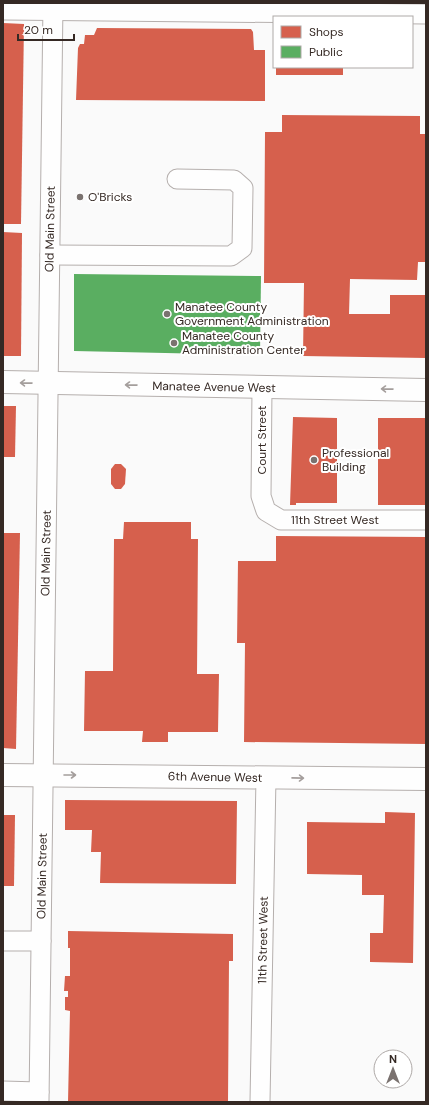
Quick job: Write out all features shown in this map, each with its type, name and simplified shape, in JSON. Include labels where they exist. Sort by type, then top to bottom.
[{"type":"main road","name":"Manatee Avenue West","points":[[3,382],[426,390]]},
{"type":"main road","name":"6th Avenue West","points":[[3,775],[426,779]]},
{"type":"street","points":[[3,10],[53,6],[197,7],[426,14]]},
{"type":"street","name":"Old Main Street","points":[[39,1097],[53,6]]},
{"type":"street","points":[[50,255],[231,256],[242,248],[243,188],[234,180],[177,179]]},
{"type":"street","name":"Court Street","points":[[261,492],[262,388]]},
{"type":"street","name":"11th Street West","points":[[261,492],[263,506],[266,511],[281,520],[426,520]]},
{"type":"street","name":"11th Street West","points":[[260,1102],[266,778]]},
{"type":"street","points":[[3,941],[41,941]]},
{"type":"street","points":[[3,1091],[39,1097]]},
{"type":"building: Shops","points":[[3,23],[24,24],[21,224],[3,224]]},
{"type":"building: Shops","points":[[97,28],[251,29],[253,32],[254,50],[265,50],[265,101],[76,100],[78,48],[80,44],[84,44],[85,35],[94,35]]},
{"type":"building: Shops","points":[[276,68],[343,68],[343,75],[276,75]]},
{"type":"building: Shops","points":[[282,115],[420,116],[420,134],[426,134],[426,262],[418,262],[417,280],[350,279],[349,314],[390,314],[390,295],[426,295],[426,358],[303,356],[304,283],[264,283],[265,132],[282,132]]},
{"type":"building: Shops","points":[[3,232],[22,233],[21,356],[3,356]]},
{"type":"building: Shops","points":[[3,406],[16,406],[15,457],[3,457]]},
{"type":"building: Shops","name":"Professional Building","points":[[293,417],[337,418],[337,503],[296,503],[296,505],[290,505]]},
{"type":"building: Shops","points":[[378,418],[426,418],[426,505],[378,505]]},
{"type":"building: Shops","points":[[115,464],[121,464],[126,469],[125,484],[121,489],[115,489],[111,484],[111,469]]},
{"type":"building: Shops","points":[[124,522],[191,522],[191,539],[198,539],[197,674],[219,674],[218,732],[168,732],[168,742],[142,742],[143,731],[84,731],[85,671],[113,671],[114,539],[123,539]]},
{"type":"building: Shops","points":[[3,533],[20,533],[16,749],[3,748]]},
{"type":"building: Shops","points":[[276,536],[426,537],[426,744],[244,742],[245,643],[237,643],[238,561],[276,561]]},
{"type":"building: Shops","points":[[65,800],[237,801],[236,884],[100,883],[101,852],[91,852],[92,830],[65,830]]},
{"type":"building: Shops","points":[[385,812],[415,813],[413,963],[370,962],[370,933],[383,933],[384,895],[362,895],[362,875],[307,874],[307,822],[385,823]]},
{"type":"building: Shops","points":[[3,815],[15,815],[14,886],[3,886]]},
{"type":"building: Shops","points":[[68,931],[233,934],[233,961],[229,961],[228,1102],[68,1102],[70,1011],[65,1010],[65,997],[68,997],[68,991],[64,991],[65,976],[70,976],[70,948],[68,948]]},
{"type":"building: Public","name":"Manatee County Government Administration","points":[[74,274],[261,276],[260,355],[74,351]]},
{"type":"place","name":"O'Bricks","points":[[80,197]]},
{"type":"place","name":"Manatee County Government Administration","points":[[167,314]]},
{"type":"place","name":"Manatee County Administration Center","points":[[174,343]]},
{"type":"place","name":"Professional Building","points":[[314,460]]}]
